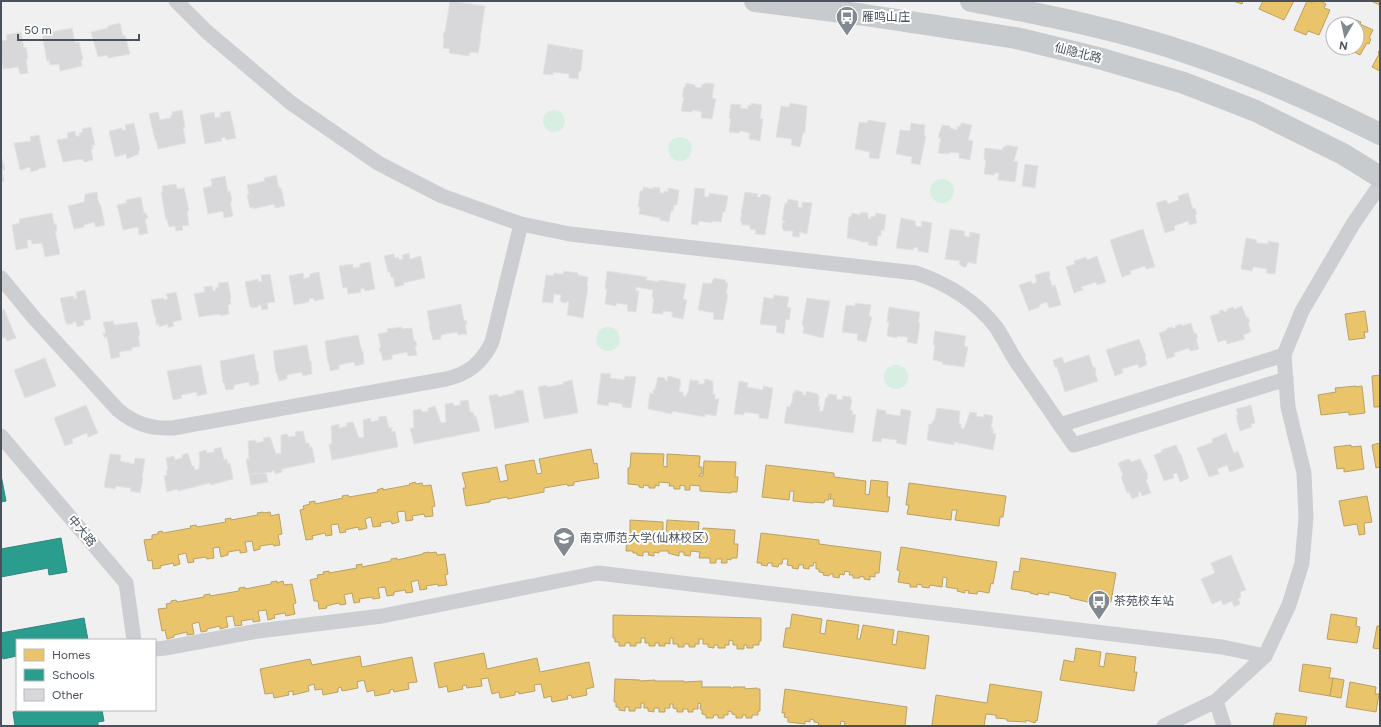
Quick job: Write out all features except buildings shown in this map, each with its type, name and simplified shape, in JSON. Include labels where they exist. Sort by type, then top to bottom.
[{"type":"main road","name":"仙隐北路","points":[[755,1],[865,15],[1016,38],[1102,58],[1184,83],[1256,111],[1343,154],[1380,177]]},
{"type":"main road","points":[[971,1],[1022,10],[1108,29],[1194,55],[1268,83],[1380,134]]},
{"type":"street","points":[[176,1],[207,32],[291,103],[378,163],[442,196],[521,224],[570,234],[916,273],[946,284],[960,293],[985,315],[996,328],[1013,356],[1074,445],[1286,379]]},
{"type":"street","points":[[1164,726],[1216,701],[1265,656],[1289,605],[1302,563],[1306,518],[1304,473],[1288,407],[1284,355],[1302,311],[1353,224],[1380,185]]},
{"type":"street","points":[[1,278],[35,319],[127,418],[143,426],[161,429],[173,428],[446,379],[466,373],[482,360],[492,342],[521,224]]},
{"type":"street","points":[[1060,425],[1284,355]]},
{"type":"street","name":"中大路","points":[[1,437],[126,583],[134,639]]},
{"type":"street","points":[[156,648],[166,648],[258,631],[382,616],[598,573],[1214,646],[1265,656]]},
{"type":"street","points":[[1216,701],[1224,726]]},
{"type":"green space","points":[[554,110],[562,113],[565,121],[562,129],[554,132],[546,129],[543,121],[546,113]]},
{"type":"green space","points":[[680,137],[688,141],[692,149],[688,157],[680,161],[672,157],[668,149],[672,141]]},
{"type":"green space","points":[[942,179],[950,183],[954,191],[950,199],[942,203],[934,199],[930,191],[934,183]]},
{"type":"green space","points":[[608,327],[613,328],[619,334],[619,344],[613,350],[608,351],[603,350],[597,344],[596,339],[597,334],[603,328]]},
{"type":"green space","points":[[896,365],[901,366],[907,372],[907,382],[901,388],[896,389],[891,388],[885,382],[884,377],[885,372],[891,366]]},
{"type":"place","name":"雁鸣山庄","points":[[847,36]]},
{"type":"place","name":"南京师范大学(仙林校区)","points":[[564,558]]},
{"type":"place","name":"茶苑校车站","points":[[1099,620]]}]
